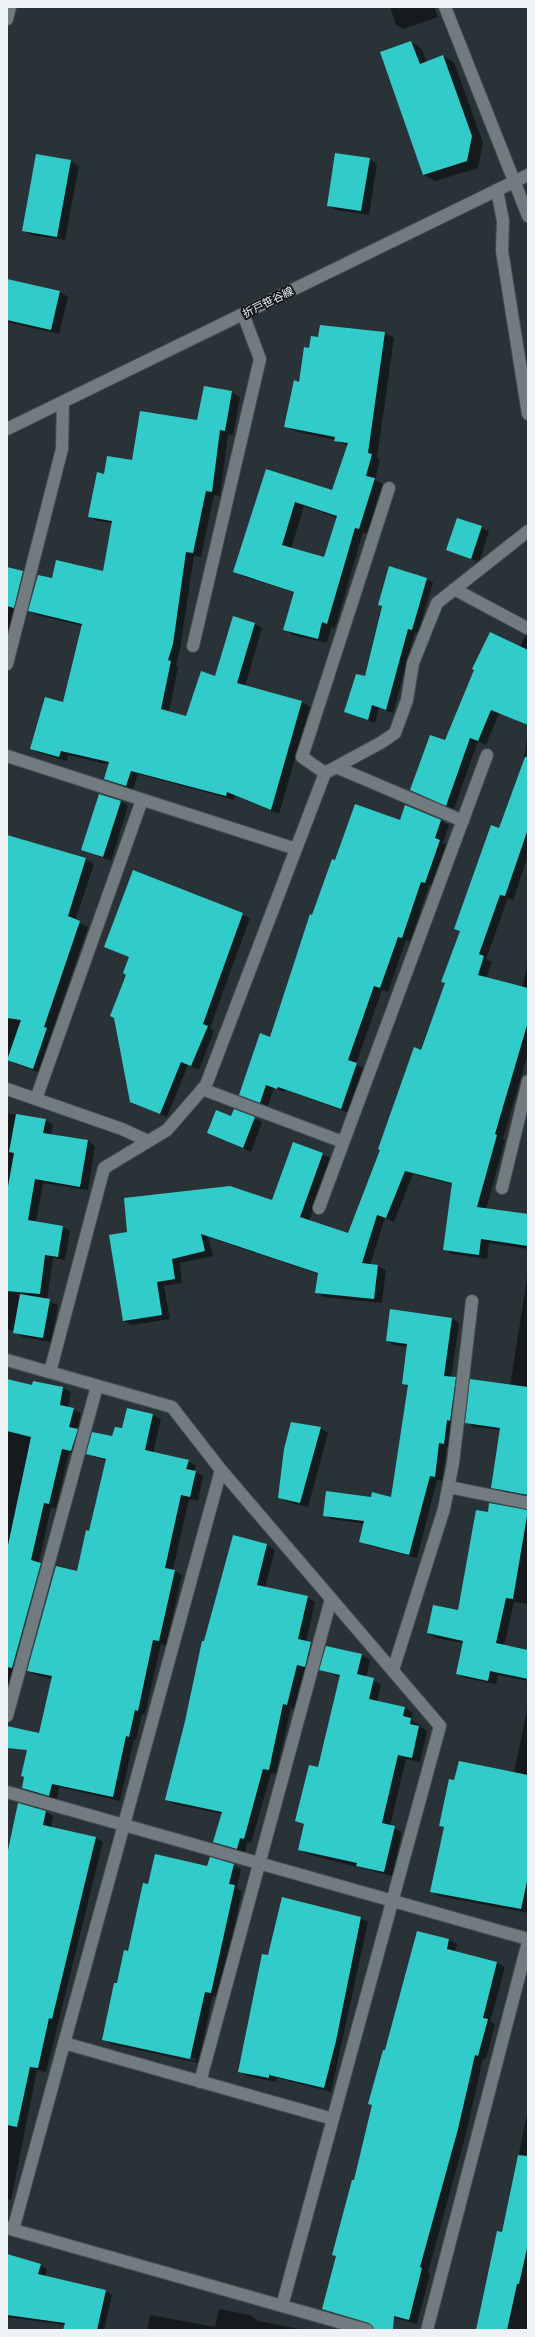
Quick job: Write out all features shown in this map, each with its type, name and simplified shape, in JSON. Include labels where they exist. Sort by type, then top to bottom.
[{"type":"street","points":[[7,19],[10,7]]},
{"type":"street","points":[[445,7],[528,216]]},
{"type":"street","name":"折戸笹谷線","points":[[7,429],[528,176]]},
{"type":"street","points":[[497,190],[503,221],[502,252],[528,414]]},
{"type":"street","points":[[193,646],[260,359],[243,314]]},
{"type":"street","points":[[7,664],[62,449],[63,402]]},
{"type":"street","points":[[325,774],[302,757],[389,488]]},
{"type":"street","points":[[50,1372],[104,1168],[167,1130],[202,1089],[209,1077],[325,774],[395,733],[407,700],[414,663],[437,603],[528,531]]},
{"type":"street","points":[[454,589],[527,628]]},
{"type":"street","points":[[319,1208],[487,755]]},
{"type":"street","points":[[7,756],[296,849]]},
{"type":"street","points":[[336,767],[462,821]]},
{"type":"street","points":[[36,1099],[142,800]]},
{"type":"street","points":[[502,1188],[528,1081]]},
{"type":"street","points":[[7,1089],[122,1129],[148,1141]]},
{"type":"street","points":[[202,1089],[343,1142]]},
{"type":"street","points":[[393,1670],[444,1509],[453,1463],[472,1301]]},
{"type":"street","points":[[7,1360],[172,1407],[221,1470],[440,1726],[282,2306]]},
{"type":"street","points":[[7,1716],[97,1386]]},
{"type":"street","points":[[221,1470],[64,2043],[10,2229],[367,2330]]},
{"type":"street","points":[[448,1487],[528,1503]]},
{"type":"street","points":[[200,2082],[331,1599]]},
{"type":"street","points":[[7,1792],[528,1939]]},
{"type":"street","points":[[427,2330],[528,1942]]},
{"type":"street","points":[[64,2043],[333,2119]]},
{"type":"building","points":[[411,41],[420,64],[443,55],[472,136],[467,161],[423,175],[380,52]]},
{"type":"building","points":[[335,153],[370,158],[361,211],[327,206]]},
{"type":"building","points":[[36,154],[71,160],[57,237],[22,231]]},
{"type":"building","points":[[7,279],[60,291],[51,330],[7,320]]},
{"type":"building","points":[[320,325],[385,332],[368,453],[372,454],[366,476],[375,478],[359,529],[355,528],[327,624],[322,622],[318,639],[283,630],[294,592],[233,572],[266,469],[332,490],[348,443],[334,441],[335,437],[284,427],[294,380],[299,382],[304,347],[309,348],[311,336],[318,337]],"holes":[[[295,502],[337,516],[324,557],[282,545]]]},
{"type":"building","points":[[204,386],[232,391],[225,431],[220,430],[212,492],[206,491],[193,553],[186,552],[173,644],[168,660],[171,661],[161,709],[186,716],[201,671],[215,676],[233,616],[255,623],[237,683],[302,701],[271,810],[227,792],[226,796],[131,771],[126,786],[104,779],[109,762],[61,751],[59,757],[30,749],[45,697],[63,702],[82,624],[28,611],[38,575],[52,578],[56,560],[103,571],[112,521],[88,517],[97,472],[104,474],[107,456],[132,460],[140,411],[197,420]]},
{"type":"building","points":[[457,518],[482,526],[471,559],[446,550]]},
{"type":"building","points":[[389,566],[427,578],[412,630],[408,629],[386,710],[372,705],[368,720],[344,712],[356,674],[365,676],[382,606],[378,605]]},
{"type":"building","points":[[7,567],[23,571],[14,608],[7,606]]},
{"type":"building","points":[[490,632],[528,650],[528,725],[491,710],[478,741],[470,738],[446,806],[410,790],[430,735],[445,740],[474,670],[472,669]]},
{"type":"building","points":[[525,757],[528,757],[528,829],[505,896],[500,895],[479,954],[484,956],[478,975],[528,988],[528,1022],[495,1134],[497,1135],[477,1207],[528,1214],[528,1246],[481,1239],[479,1255],[443,1250],[452,1183],[405,1171],[386,1218],[377,1215],[362,1263],[378,1265],[374,1299],[315,1293],[318,1273],[201,1234],[205,1251],[172,1259],[175,1279],[157,1282],[162,1315],[123,1321],[109,1235],[127,1232],[124,1198],[230,1186],[272,1200],[293,1142],[323,1153],[300,1217],[348,1233],[380,1150],[378,1149],[414,1047],[421,1050],[445,983],[441,982],[460,931],[454,929],[491,825],[499,828]]},
{"type":"building","points":[[99,794],[121,801],[103,857],[81,850]]},
{"type":"building","points":[[355,804],[400,820],[405,805],[441,820],[435,838],[440,840],[425,883],[421,882],[402,938],[398,937],[380,988],[374,986],[348,1060],[357,1063],[341,1109],[278,1087],[277,1089],[266,1085],[260,1103],[239,1095],[260,1033],[270,1037],[310,914],[312,915],[332,859],[335,860]]},
{"type":"building","points":[[7,835],[86,858],[68,916],[80,921],[44,1027],[47,1028],[33,1069],[7,1060],[21,1020],[7,1018]]},
{"type":"building","points":[[133,870],[243,913],[203,1024],[208,1026],[191,1066],[181,1062],[160,1114],[130,1102],[114,1018],[110,1016],[126,975],[123,973],[129,957],[104,947]]},
{"type":"building","points":[[234,1109],[255,1117],[243,1148],[207,1133],[216,1110],[231,1116]]},
{"type":"building","points":[[16,1114],[46,1119],[43,1133],[88,1140],[80,1187],[35,1179],[28,1220],[63,1226],[58,1257],[45,1255],[40,1294],[7,1291],[7,1192],[14,1153],[9,1152]]},
{"type":"building","points":[[20,1294],[50,1299],[43,1338],[13,1333]]},
{"type":"building","points":[[390,1309],[452,1318],[444,1376],[456,1377],[450,1421],[447,1420],[444,1444],[439,1443],[435,1477],[430,1476],[409,1555],[359,1542],[364,1521],[323,1516],[326,1491],[371,1497],[372,1492],[391,1497],[408,1385],[402,1384],[407,1344],[386,1341]]},
{"type":"building","points":[[7,1379],[32,1385],[33,1381],[63,1387],[60,1405],[74,1408],[69,1427],[78,1429],[71,1451],[62,1449],[49,1504],[44,1503],[31,1560],[41,1563],[12,1668],[7,1667],[7,1550],[31,1437],[7,1431]]},
{"type":"building","points":[[470,1379],[528,1387],[528,1495],[491,1488],[500,1428],[465,1423]]},
{"type":"building","points":[[127,1408],[153,1414],[145,1450],[189,1460],[186,1469],[196,1471],[190,1497],[181,1495],[165,1568],[175,1570],[159,1641],[153,1640],[138,1711],[135,1710],[129,1737],[126,1736],[113,1797],[52,1784],[49,1796],[22,1788],[24,1777],[21,1776],[27,1750],[7,1748],[7,1726],[39,1733],[52,1676],[27,1671],[56,1566],[77,1571],[86,1530],[89,1531],[106,1459],[86,1454],[92,1432],[112,1436],[115,1427],[122,1428]]},
{"type":"building","points":[[291,1422],[321,1427],[300,1503],[278,1498],[284,1449]]},
{"type":"building","points":[[489,1503],[528,1510],[513,1599],[506,1598],[496,1643],[528,1650],[528,1679],[490,1671],[488,1681],[456,1674],[463,1641],[427,1633],[433,1605],[458,1610],[476,1510],[488,1512]]},
{"type":"building","points":[[233,1535],[267,1544],[257,1585],[308,1596],[298,1639],[311,1642],[305,1667],[297,1665],[287,1705],[283,1704],[269,1770],[263,1769],[244,1839],[240,1838],[237,1849],[213,1842],[222,1812],[165,1800],[185,1721],[202,1641],[204,1641]]},
{"type":"building","points":[[326,1646],[362,1654],[357,1674],[374,1678],[369,1699],[405,1707],[403,1716],[411,1718],[410,1724],[419,1726],[412,1758],[398,1755],[382,1823],[395,1826],[384,1872],[356,1866],[357,1863],[298,1850],[304,1824],[295,1821],[309,1765],[318,1767],[340,1675],[319,1670]]},
{"type":"building","points":[[459,1761],[528,1775],[528,1877],[521,1909],[430,1892],[444,1827],[439,1826],[449,1779],[454,1780]]},
{"type":"building","points":[[18,1803],[46,1811],[43,1825],[96,1837],[52,2019],[49,2018],[38,2068],[30,2067],[17,2127],[7,2125],[7,1855]]},
{"type":"building","points":[[155,1854],[207,1866],[210,1857],[234,1864],[229,1884],[235,1885],[211,1993],[205,1992],[190,2059],[102,2040],[114,1983],[117,1983],[124,1950],[128,1951],[143,1883],[148,1884]]},
{"type":"building","points":[[282,1897],[361,1917],[336,2041],[324,2088],[269,2075],[269,2078],[238,2072],[262,1954],[268,1955]]},
{"type":"building","points":[[417,1931],[449,1939],[447,1949],[497,1962],[483,2018],[488,2019],[478,2056],[475,2055],[458,2129],[420,2267],[422,2268],[409,2320],[394,2316],[393,2330],[374,2330],[369,2323],[322,2309],[336,2256],[332,2255],[352,2180],[354,2180],[372,2105],[368,2104],[383,2050],[385,2050]]},
{"type":"building","points":[[518,2155],[528,2156],[528,2244],[519,2284],[517,2284],[507,2330],[476,2330],[497,2231],[502,2232]]},
{"type":"building","points":[[7,2254],[41,2264],[38,2274],[106,2290],[97,2330],[63,2330],[65,2323],[7,2315]]}]
